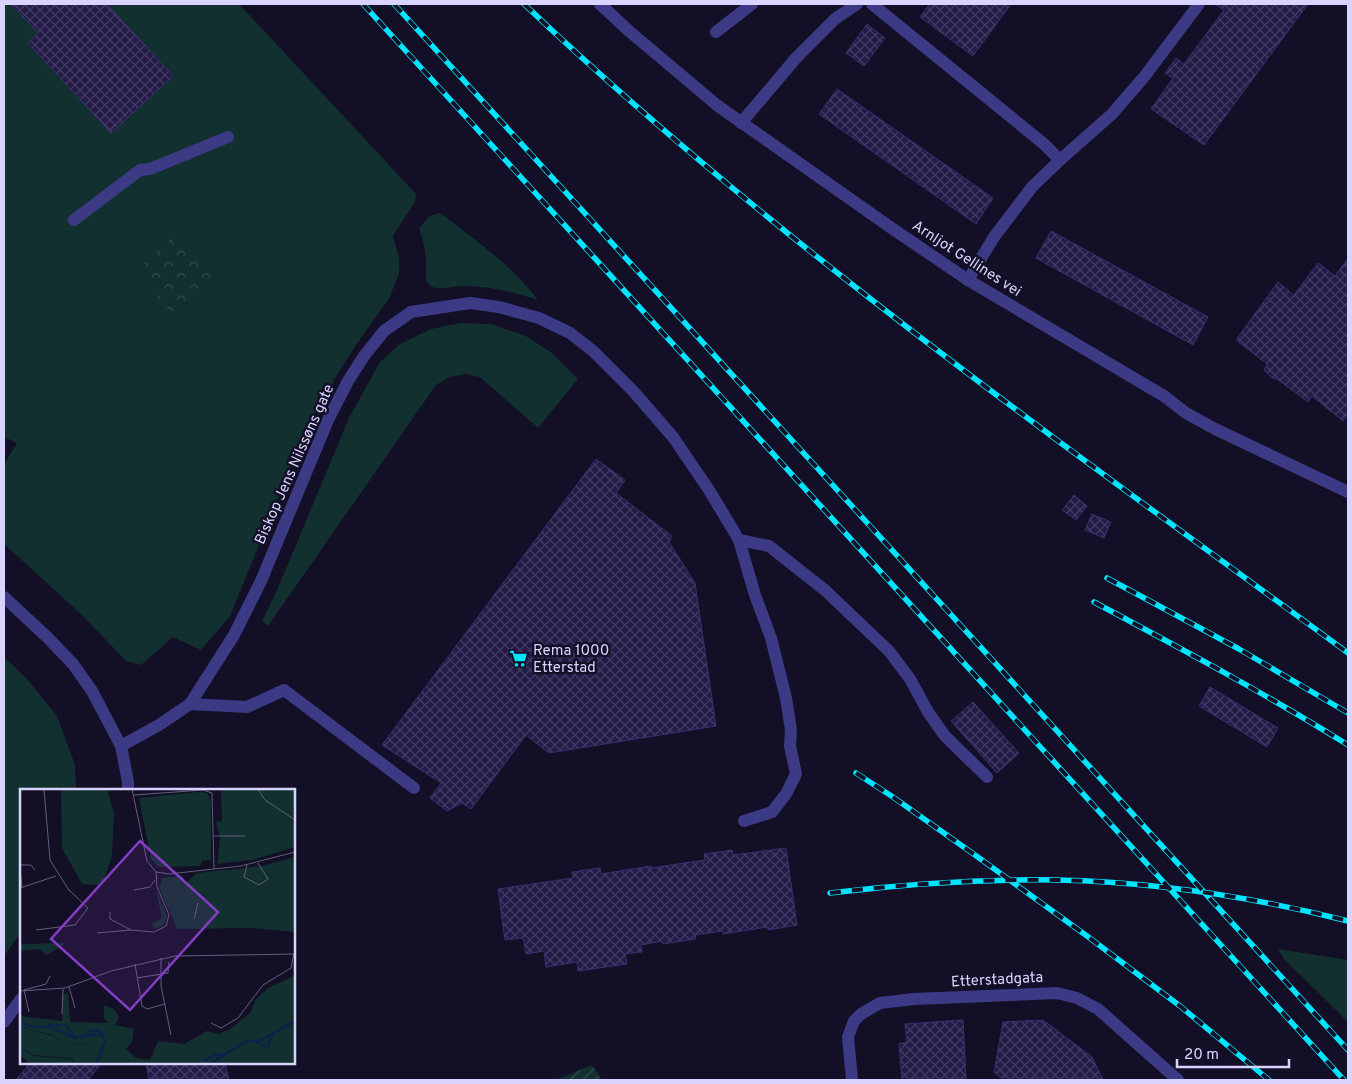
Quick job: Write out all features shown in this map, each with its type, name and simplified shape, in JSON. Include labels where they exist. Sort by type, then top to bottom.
[{"type":"street","name":"Arnljot Gellines vei","points":[[600,4],[718,106],[968,280],[1164,396],[1186,413],[1242,442],[1348,492]]},
{"type":"street","points":[[716,32],[752,4]]},
{"type":"street","points":[[741,123],[796,58],[835,19],[857,4]]},
{"type":"street","points":[[872,4],[1044,144],[1060,160]]},
{"type":"street","points":[[968,280],[994,237],[1032,187],[1112,114],[1144,77],[1199,4]]},
{"type":"street","points":[[74,220],[140,170],[150,169],[228,137]]},
{"type":"street","name":"Biskop Jens Nilssøns gate","points":[[121,746],[159,725],[190,704],[234,635],[261,581],[328,420],[348,381],[364,356],[384,331],[412,312],[470,303],[490,305],[539,318],[570,334],[593,351],[634,392],[673,437],[709,490],[739,540],[755,595],[771,638],[786,698],[791,730],[790,746],[796,774],[786,794],[772,812],[744,821]]},
{"type":"street","points":[[739,540],[769,546],[832,596],[888,651],[910,679],[928,712],[945,736],[987,777]]},
{"type":"street","points":[[4,597],[74,664],[92,692],[121,746],[128,789]]},
{"type":"street","points":[[190,704],[248,707],[284,690],[414,788]]},
{"type":"street","name":"Etterstadgata","points":[[852,1080],[848,1037],[854,1021],[861,1014],[880,1003],[914,999],[1057,993],[1077,998],[1098,1009],[1178,1080]]},
{"type":"street","points":[[4,1022],[20,1001]]},
{"type":"green space","points":[[4,4],[239,4],[416,194],[415,202],[393,236],[399,258],[399,273],[390,297],[338,373],[291,467],[230,616],[201,650],[173,637],[141,665],[126,661],[82,615],[4,544],[4,464],[17,443],[4,437]]},
{"type":"green space","points":[[438,213],[469,234],[494,255],[517,276],[538,300],[492,288],[463,286],[438,288],[430,285],[426,278],[425,252],[419,229],[428,217]]},
{"type":"green space","points":[[177,233],[220,280],[177,319],[135,272]]},
{"type":"green space","points":[[461,323],[491,324],[526,336],[552,353],[578,379],[538,428],[480,377],[466,374],[450,377],[436,385],[268,626],[262,621],[275,595],[349,418],[380,362],[400,344],[431,329]]},
{"type":"green space","points":[[4,657],[27,679],[57,716],[75,765],[76,789],[20,789],[20,933],[4,956]]},
{"type":"green space","points":[[1278,949],[1348,960],[1348,1022],[1284,959]]},
{"type":"green space","points":[[592,1065],[602,1080],[556,1080]]},
{"type":"building","points":[[11,4],[107,4],[173,76],[111,133],[28,43],[38,33]]},
{"type":"building","points":[[930,4],[1011,4],[973,56],[920,17]]},
{"type":"building","points":[[1216,4],[1308,4],[1204,145],[1151,109],[1173,78],[1165,73],[1176,58],[1184,64],[1224,10]]},
{"type":"building","points":[[867,24],[885,38],[864,66],[846,53]]},
{"type":"building","points":[[837,89],[993,198],[976,224],[819,114]]},
{"type":"building","points":[[1051,231],[1208,317],[1193,345],[1036,258]]},
{"type":"building","points":[[1348,258],[1348,414],[1343,421],[1312,396],[1308,402],[1277,379],[1272,378],[1264,370],[1267,364],[1236,340],[1278,282],[1294,295],[1318,263],[1335,276]]},
{"type":"building","points":[[596,459],[625,480],[616,493],[672,536],[669,542],[695,583],[716,726],[549,753],[526,735],[471,809],[462,803],[447,811],[430,798],[441,783],[382,745]]},
{"type":"building","points":[[1074,495],[1087,506],[1076,520],[1062,510]]},
{"type":"building","points":[[1092,514],[1111,522],[1104,538],[1085,530]]},
{"type":"building","points":[[1210,687],[1278,728],[1267,747],[1199,706]]},
{"type":"building","points":[[973,702],[1019,753],[997,773],[951,721]]},
{"type":"building","points":[[786,848],[797,925],[768,930],[768,927],[723,934],[723,931],[695,935],[696,939],[663,944],[662,941],[641,945],[642,952],[625,954],[627,964],[578,971],[577,962],[546,967],[544,951],[526,954],[523,938],[505,940],[498,889],[573,878],[572,872],[600,868],[601,874],[705,860],[704,854],[732,850],[733,855]]},
{"type":"building","points":[[963,1020],[966,1080],[902,1080],[899,1044],[907,1042],[905,1024]]},
{"type":"building","points":[[1043,1020],[1092,1057],[1103,1080],[1004,1080],[994,1072],[1003,1022]]},
{"type":"building","points":[[29,1064],[101,1064],[88,1080],[16,1080]]},
{"type":"building","points":[[146,1064],[225,1064],[229,1080],[158,1080],[158,1078],[149,1079]]},
{"type":"railway","points":[[363,4],[1344,1080]]},
{"type":"railway","points":[[394,4],[1348,1050]]},
{"type":"railway","points":[[524,4],[621,93],[720,178],[822,261],[1030,420],[1348,653]]},
{"type":"railway","points":[[1107,578],[1239,649],[1348,713]]},
{"type":"railway","points":[[1094,602],[1254,689],[1348,745]]},
{"type":"railway","points":[[856,773],[893,797],[1087,936],[1180,1006],[1269,1080]]},
{"type":"railway","points":[[830,893],[972,881],[1094,881],[1204,892],[1312,912],[1348,921]]},
{"type":"place","name":"Rema 1000 Etterstad","points":[[519,659]]}]
